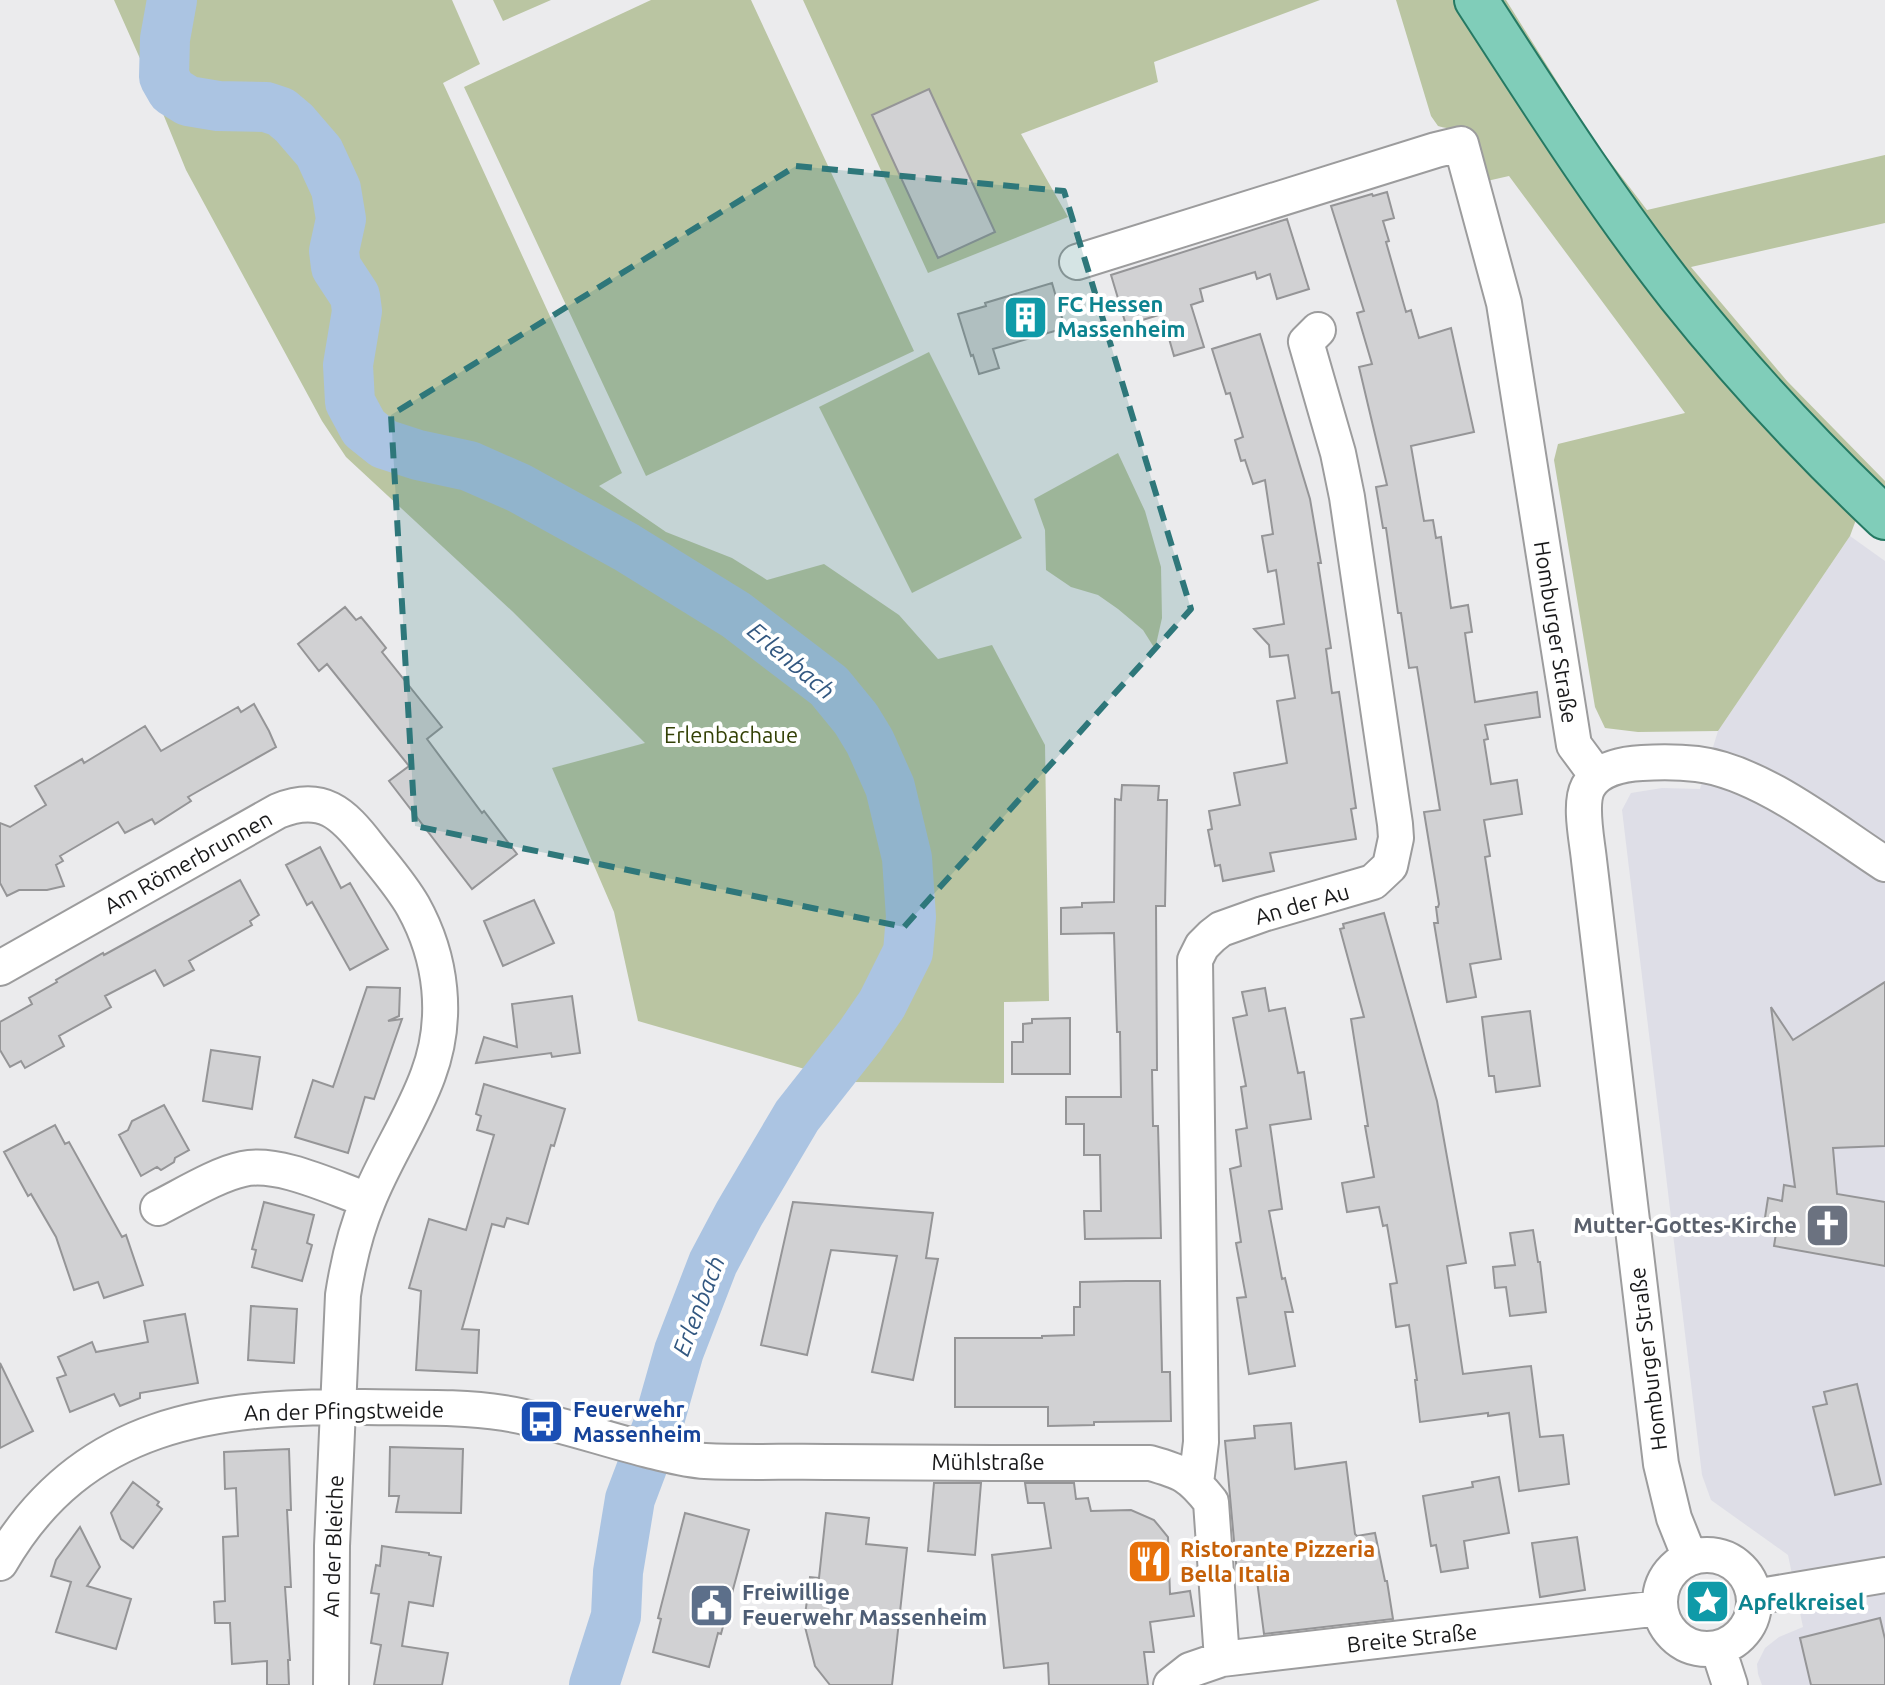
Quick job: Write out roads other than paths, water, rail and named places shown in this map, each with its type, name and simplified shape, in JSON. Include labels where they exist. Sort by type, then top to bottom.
[{"type":"main road","points":[[1476,0],[1589,173],[1680,296],[1788,421],[1885,518]]},
{"type":"street","name":"Homburger Straße","points":[[1077,262],[1461,144],[1504,303],[1574,745],[1597,776],[1588,786],[1584,806],[1594,906],[1661,1464],[1674,1518],[1690,1558]]},
{"type":"street","name":"An der Au","points":[[1196,1483],[1201,1442],[1195,960],[1202,946],[1221,929],[1373,882],[1390,866],[1396,838],[1347,497],[1338,453],[1306,342],[1318,330]]},
{"type":"street","points":[[1597,776],[1637,764],[1697,764],[1725,770],[1779,794],[1885,864]]},
{"type":"street","name":"Am Römerbrunnen","points":[[0,968],[292,805],[319,804],[357,831],[421,921],[439,979],[440,1021],[428,1074],[368,1200],[354,1238],[343,1295],[337,1407]]},
{"type":"street","points":[[158,1208],[234,1171],[256,1167],[283,1170],[368,1200]]},
{"type":"street","name":"An der Pfingstweide","points":[[3,1551],[59,1487],[98,1457],[170,1428],[217,1416],[251,1410],[337,1407],[478,1410],[506,1413],[611,1440]]},
{"type":"street","name":"An der Bleiche","points":[[331,1685],[337,1407]]},
{"type":"street","name":"Mühlstraße","points":[[611,1440],[702,1461],[1150,1463],[1179,1471],[1196,1483]]},
{"type":"street","points":[[1196,1483],[1211,1502],[1222,1659]]},
{"type":"street","points":[[1705,1554],[1729,1560],[1746,1574],[1754,1597],[1753,1614],[1746,1629],[1735,1640],[1718,1648],[1701,1649],[1682,1642],[1669,1630],[1660,1608],[1664,1581],[1674,1567],[1705,1554]]},
{"type":"street","points":[[1754,1597],[1885,1575]]},
{"type":"street","name":"Breite Straße","points":[[1171,1685],[1190,1670],[1222,1659],[1660,1608]]},
{"type":"street","points":[[1718,1648],[1730,1685]]},
{"type":"waterway","name":"Erlenbach","points":[[172,0],[165,39],[164,77],[172,91],[188,101],[218,106],[266,107],[281,112],[319,152],[336,189],[341,219],[334,251],[336,267],[355,296],[357,311],[348,365],[350,402],[364,428],[384,444],[469,466],[519,488],[626,547],[736,615],[829,686],[870,742],[890,787],[907,858],[911,917],[908,952],[882,1004],[797,1116],[713,1263],[679,1351],[658,1425],[630,1499],[618,1572],[616,1616],[594,1685]]},
{"type":"place","name":"FC Hessen Massenheim","points":[[1026,317]]},
{"type":"place","name":"Mutter-Gottes-Kirche","points":[[1828,1225]]},
{"type":"place","name":"Feuerwehr Massenheim","points":[[542,1422]]},
{"type":"place","name":"Ristorante Pizzeria Bella Italia","points":[[1149,1562]]},
{"type":"place","name":"Apfelkreisel","points":[[1707,1602]]},
{"type":"place","name":"Freiwillige Feuerwehr Massenheim","points":[[711,1605]]},
{"type":"park label","name":"Erlenbachaue","points":[[731,735]]}]
